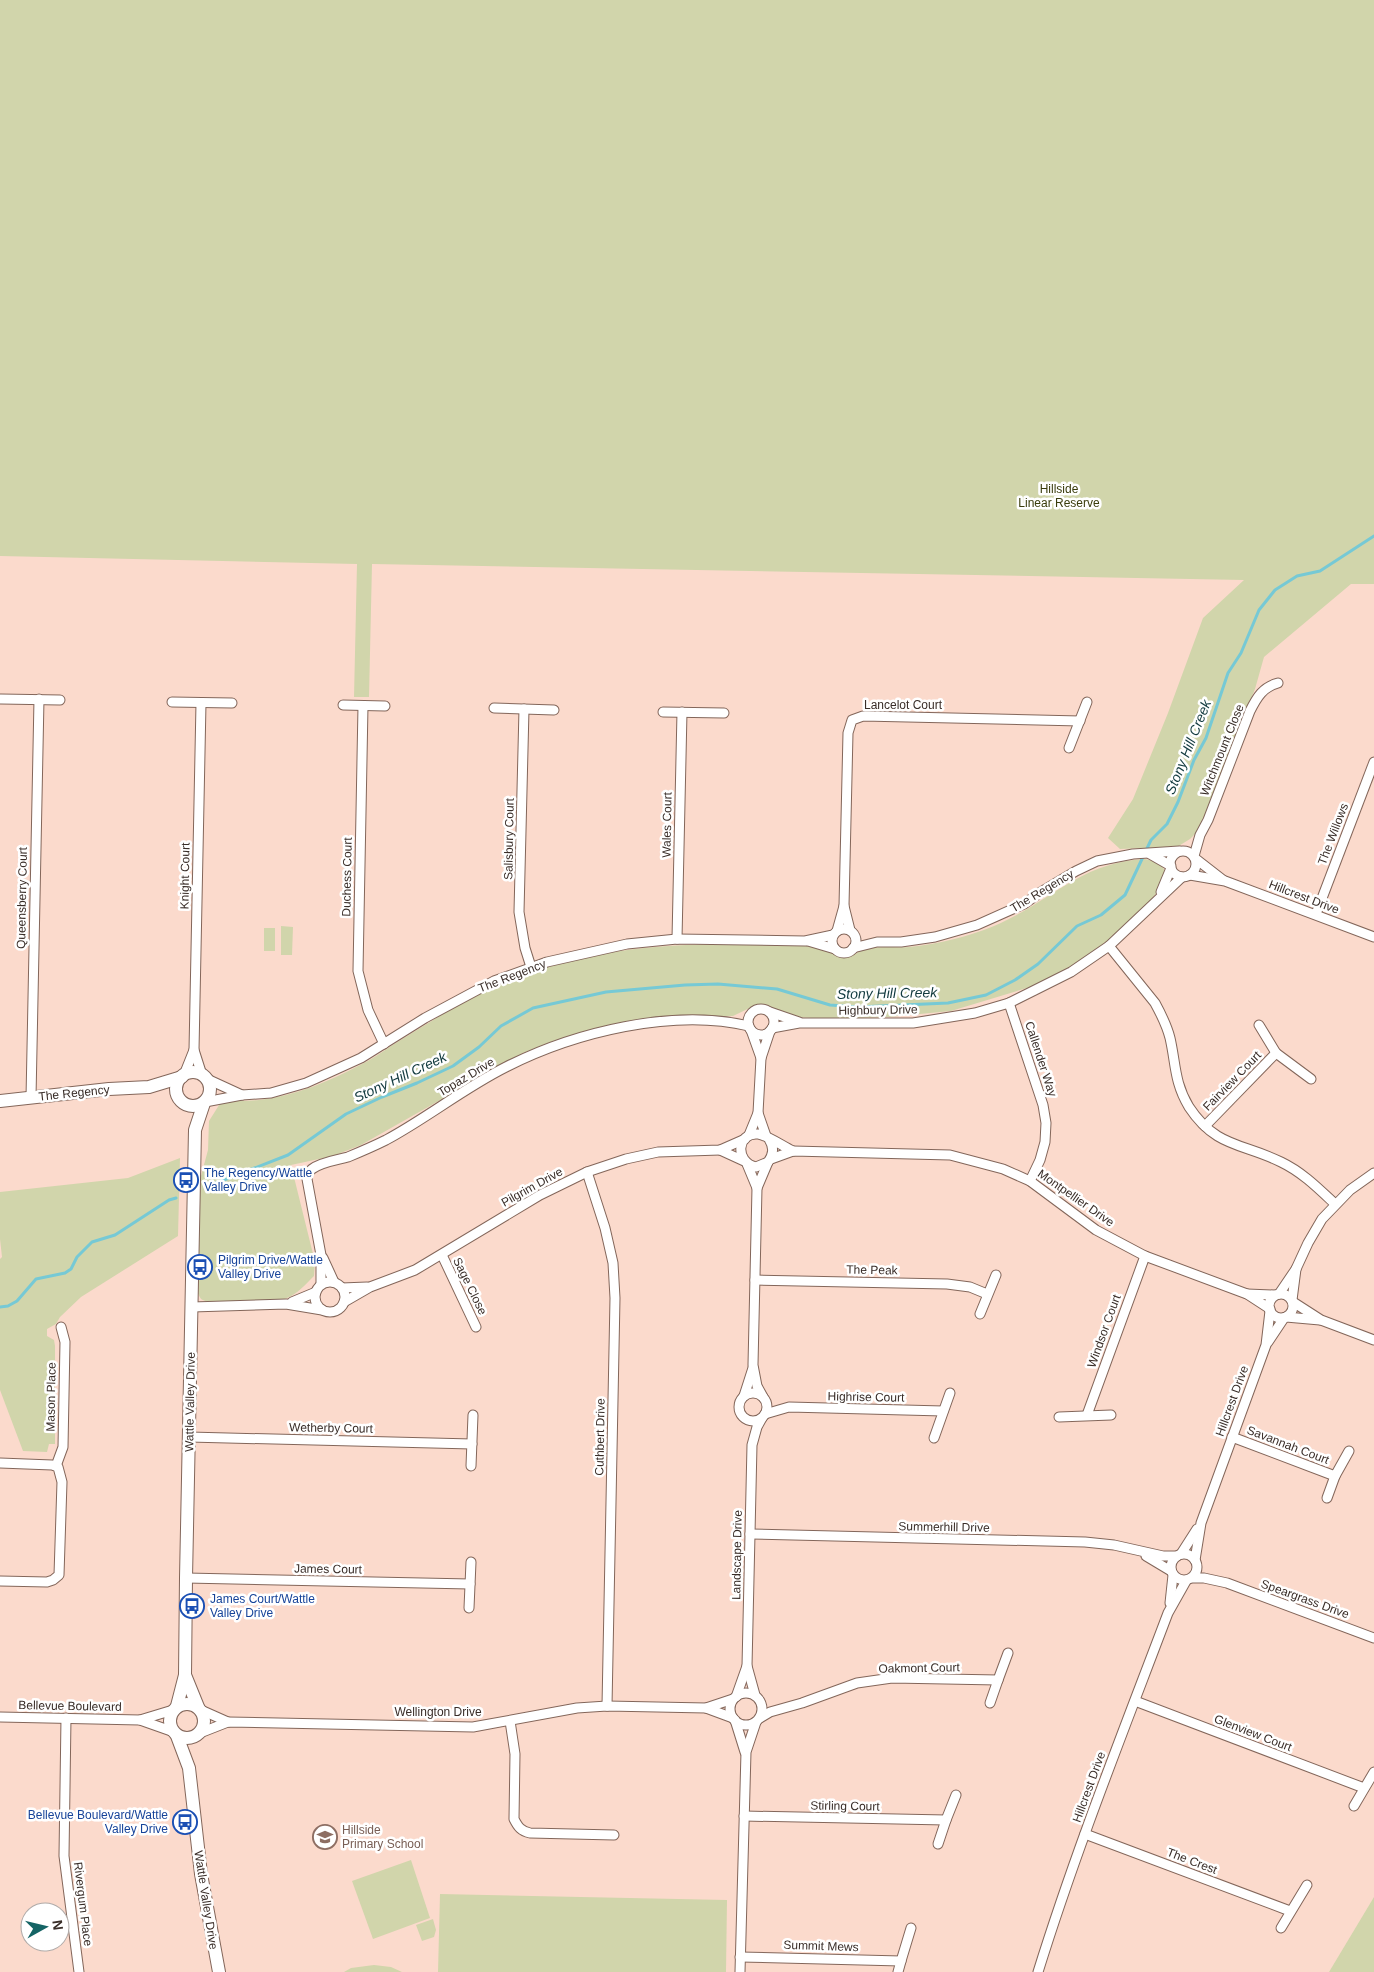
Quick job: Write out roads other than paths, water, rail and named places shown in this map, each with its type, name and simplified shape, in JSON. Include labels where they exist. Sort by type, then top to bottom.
[{"type":"street","name":"Witchmount Close","points":[[1195,858],[1200,835],[1256,700],[1266,688],[1278,683]]},
{"type":"street","points":[[1,699],[60,700]]},
{"type":"street","name":"Queensberry Court","points":[[31,1098],[39,699]]},
{"type":"street","points":[[172,702],[232,703]]},
{"type":"street","name":"Knight Court","points":[[201,702],[194,1050],[203,1076]]},
{"type":"street","points":[[1069,748],[1087,702]]},
{"type":"street","points":[[343,706],[385,706]]},
{"type":"street","name":"Duchess Court","points":[[363,706],[358,971],[368,1010],[384,1044]]},
{"type":"street","points":[[494,708],[554,710]]},
{"type":"street","name":"Salisbury Court","points":[[524,709],[519,912],[525,948],[531,967]]},
{"type":"street","points":[[664,712],[724,713]]},
{"type":"street","name":"Wales Court","points":[[677,939],[682,712]]},
{"type":"street","name":"Lancelot Court","points":[[835,933],[844,906],[848,733],[852,720],[863,716],[1080,721]]},
{"type":"street","name":"The Willows","points":[[1316,914],[1374,762]]},
{"type":"street","name":"Witchmount Close","points":[[1181,851],[1200,835]]},
{"type":"street","points":[[1150,854],[1171,867],[1175,874],[1186,876],[1195,870],[1195,858],[1189,852],[1181,851],[1173,855],[1171,867]]},
{"type":"street","name":"The Regency","points":[[853,948],[877,942],[901,942],[935,937],[977,925],[1024,904],[1076,871],[1097,861],[1118,856],[1181,851]]},
{"type":"street","name":"Hillcrest Drive","points":[[1195,858],[1225,881]]},
{"type":"street","name":"Highbury Drive","points":[[1159,897],[1171,867]]},
{"type":"street","name":"Hillcrest Drive","points":[[1186,876],[1225,881],[1374,937]]},
{"type":"street","name":"Highbury Drive","points":[[799,1022],[913,1023],[975,1013],[1009,1003],[1071,972],[1109,946],[1159,897],[1186,876]]},
{"type":"street","name":"Lancelot Court","points":[[844,906],[852,932]]},
{"type":"street","points":[[843,929],[852,932],[856,941],[853,948],[842,953],[835,949],[832,942],[835,933],[843,929]]},
{"type":"street","name":"The Regency","points":[[852,932],[877,942]]},
{"type":"street","name":"The Regency","points":[[204,1102],[242,1095],[271,1093],[306,1084],[344,1067],[494,981],[531,967],[582,953],[627,944],[677,939],[805,940],[835,933]]},
{"type":"street","name":"The Regency","points":[[805,940],[835,949]]},
{"type":"street","points":[[1109,946],[1151,998],[1161,1014],[1169,1035],[1175,1074],[1182,1094],[1190,1108],[1205,1126],[1223,1140],[1289,1166],[1311,1181],[1335,1204]]},
{"type":"street","name":"Callender Way","points":[[1009,1003],[1044,1105],[1046,1123],[1045,1142],[1040,1160],[1030,1181]]},
{"type":"street","points":[[761,1058],[748,1019],[752,1013],[763,1009],[799,1022]]},
{"type":"street","points":[[753,1365],[740,1404],[741,1413],[744,1417],[755,1421],[763,1416],[767,1410],[757,1386],[753,1365],[756,1188],[740,1152],[742,1143],[747,1137],[758,1113],[761,1058],[774,1020],[770,1012]]},
{"type":"street","name":"Topaz Drive","points":[[321,1284],[321,1255],[308,1184],[308,1173],[314,1167],[350,1156],[386,1140],[506,1067],[549,1048],[628,1026],[660,1022],[729,1021],[752,1013]]},
{"type":"street","name":"Topaz Drive","points":[[729,1021],[750,1028]]},
{"type":"street","points":[[750,1028],[763,1035],[771,1030],[799,1022]]},
{"type":"street","name":"Fairview Court","points":[[1259,1025],[1276,1053],[1311,1079]]},
{"type":"street","name":"Knight Court","points":[[183,1076],[194,1050]]},
{"type":"street","name":"Fairview Court","points":[[1205,1126],[1276,1053]]},
{"type":"street","points":[[193,1073],[203,1076],[208,1082],[210,1092],[204,1102],[193,1106],[182,1101],[177,1091],[178,1081],[183,1076],[193,1073]]},
{"type":"street","name":"The Regency","points":[[0,1100],[149,1087],[183,1076]]},
{"type":"street","name":"The Regency","points":[[203,1076],[242,1095]]},
{"type":"street","name":"The Regency","points":[[149,1087],[182,1101]]},
{"type":"street","name":"Wattle Valley Drive","points":[[182,1101],[191,1116],[195,1130]]},
{"type":"street","name":"Wattle Valley Drive","points":[[175,1708],[186,1675],[188,1437],[195,1130],[204,1102]]},
{"type":"street","points":[[756,1188],[770,1160],[773,1149],[758,1113]]},
{"type":"street","points":[[747,1137],[761,1134],[767,1138]]},
{"type":"street","name":"Pilgrim Drive","points":[[344,1302],[370,1287],[415,1270],[540,1196],[587,1172],[626,1159],[658,1152],[720,1150],[747,1137]]},
{"type":"street","name":"Montpellier Drive","points":[[767,1138],[794,1151]]},
{"type":"street","name":"Pilgrim Drive","points":[[720,1150],[746,1162]]},
{"type":"street","name":"Montpellier Drive","points":[[770,1160],[794,1151],[950,1155],[1004,1169],[1030,1181],[1096,1230],[1144,1256],[1247,1294],[1270,1310]]},
{"type":"street","points":[[746,1162],[756,1167],[770,1160]]},
{"type":"street","name":"Cuthbert Drive","points":[[587,1172],[605,1228],[613,1263],[615,1298],[607,1706]]},
{"type":"street","points":[[1321,1320],[1276,1317],[1270,1310],[1270,1301],[1277,1295],[1296,1269],[1314,1231],[1335,1204],[1350,1190],[1374,1173]]},
{"type":"street","name":"Topaz Drive","points":[[321,1255],[338,1285]]},
{"type":"street","name":"Sage Close","points":[[442,1255],[476,1327]]},
{"type":"street","name":"Windsor Court","points":[[1087,1415],[1144,1256]]},
{"type":"street","points":[[1285,1318],[1293,1309],[1296,1269]]},
{"type":"street","points":[[980,1314],[996,1275]]},
{"type":"street","name":"The Peak","points":[[755,1280],[947,1284],[970,1287],[987,1294]]},
{"type":"street","points":[[192,1307],[286,1304],[322,1310],[335,1311],[344,1302],[344,1292],[338,1285],[330,1282],[321,1284],[316,1292],[316,1302],[322,1310]]},
{"type":"street","name":"Pilgrim Drive","points":[[338,1285],[370,1287]]},
{"type":"street","points":[[286,1304],[316,1292]]},
{"type":"street","name":"Montpellier Drive","points":[[1247,1294],[1277,1295]]},
{"type":"street","points":[[1277,1295],[1287,1295],[1321,1320],[1374,1340]]},
{"type":"street","name":"Hillcrest Drive","points":[[1196,1563],[1201,1523],[1266,1345],[1270,1310]]},
{"type":"street","name":"Hillcrest Drive","points":[[1266,1345],[1285,1318]]},
{"type":"street","name":"Mason Place","points":[[56,1466],[63,1447],[65,1342],[61,1327]]},
{"type":"street","points":[[744,1396],[752,1393],[764,1399]]},
{"type":"street","points":[[934,1438],[950,1394]]},
{"type":"street","name":"Highrise Court","points":[[764,1399],[789,1407],[943,1411]]},
{"type":"street","name":"Highrise Court","points":[[763,1416],[789,1407]]},
{"type":"street","points":[[472,1466],[473,1415]]},
{"type":"street","points":[[1059,1417],[1111,1415]]},
{"type":"street","name":"Landscape Drive","points":[[752,1445],[757,1427],[763,1416]]},
{"type":"street","name":"Landscape Drive","points":[[744,1417],[752,1445],[747,1666],[756,1696]]},
{"type":"street","name":"Wetherby Court","points":[[188,1437],[472,1444]]},
{"type":"street","name":"Savannah Court","points":[[1232,1437],[1335,1476]]},
{"type":"street","name":"Savannah Court","points":[[1327,1498],[1335,1476],[1348,1451]]},
{"type":"street","points":[[0,1463],[56,1466],[60,1472],[62,1482],[59,1574],[53,1580],[47,1582],[0,1581]]},
{"type":"street","name":"Hillcrest Drive","points":[[1179,1555],[1201,1523]]},
{"type":"street","name":"Summerhill Drive","points":[[750,1534],[1085,1542],[1114,1545],[1163,1556],[1179,1555]]},
{"type":"street","name":"Summerhill Drive","points":[[1137,1551],[1172,1573]]},
{"type":"street","points":[[1179,1555],[1189,1555],[1196,1563],[1196,1572],[1189,1579],[1179,1580],[1172,1573],[1172,1562],[1179,1555]]},
{"type":"street","points":[[469,1608],[471,1562]]},
{"type":"street","name":"Speargrass Drive","points":[[1196,1563],[1227,1583]]},
{"type":"street","name":"Hillcrest Drive","points":[[1038,1972],[1085,1834],[1168,1613],[1173,1587],[1172,1573]]},
{"type":"street","name":"James Court","points":[[186,1578],[470,1584]]},
{"type":"street","name":"Speargrass Drive","points":[[1189,1579],[1204,1578],[1227,1583],[1374,1638]]},
{"type":"street","name":"Hillcrest Drive","points":[[1168,1613],[1189,1579]]},
{"type":"street","points":[[990,1703],[1008,1653]]},
{"type":"street","name":"Landscape Drive","points":[[735,1698],[747,1666]]},
{"type":"street","name":"Wattle Valley Drive","points":[[186,1675],[200,1709]]},
{"type":"street","name":"Oakmont Court","points":[[758,1720],[770,1712],[857,1683],[892,1678],[998,1680]]},
{"type":"street","points":[[746,1752],[730,1708],[735,1698],[745,1693],[756,1696],[771,1705],[785,1707]]},
{"type":"street","points":[[740,1972],[746,1752],[762,1708],[756,1696]]},
{"type":"street","name":"Wellington Drive","points":[[200,1709],[228,1722],[455,1727],[473,1726],[554,1711],[607,1706],[706,1708],[735,1698]]},
{"type":"street","name":"Glenview Court","points":[[1135,1701],[1364,1788]]},
{"type":"street","points":[[188,1703],[200,1709],[204,1724],[199,1734],[187,1739],[175,1734],[170,1721],[175,1708],[188,1703]]},
{"type":"street","name":"Bellevue Boulevard","points":[[140,1720],[175,1708]]},
{"type":"street","name":"Wellington Drive","points":[[706,1708],[734,1719]]},
{"type":"street","name":"Bellevue Boulevard","points":[[0,1717],[140,1720],[175,1734]]},
{"type":"street","name":"Rivergum Place","points":[[66,1718],[64,1856],[79,1972]]},
{"type":"street","points":[[734,1719],[743,1725],[758,1720]]},
{"type":"street","points":[[510,1720],[515,1754],[514,1819],[518,1827],[530,1833],[614,1835]]},
{"type":"street","name":"Wellington Drive","points":[[199,1734],[228,1722]]},
{"type":"street","name":"Wattle Valley Drive","points":[[175,1734],[189,1768],[201,1874],[219,1972]]},
{"type":"street","name":"Wattle Valley Drive","points":[[189,1768],[199,1734]]},
{"type":"street","points":[[1354,1806],[1374,1772]]},
{"type":"street","points":[[938,1844],[956,1795]]},
{"type":"street","name":"Stirling Court","points":[[744,1816],[946,1820]]},
{"type":"street","name":"The Crest","points":[[1085,1834],[1290,1911]]},
{"type":"street","points":[[1281,1928],[1307,1885]]},
{"type":"street","points":[[898,1972],[911,1928]]},
{"type":"street","name":"Summit Mews","points":[[740,1957],[901,1961]]},
{"type":"waterway","name":"Stony Hill Creek","points":[[211,1185],[288,1155],[346,1114],[453,1066],[479,1047],[501,1026],[533,1008],[606,992],[718,984],[777,989],[830,1005],[858,1007],[948,1003],[986,995],[1015,980],[1038,964],[1077,926],[1101,915],[1125,895],[1151,840],[1167,824],[1178,802],[1194,760],[1206,738],[1228,673],[1241,653],[1259,610],[1275,590],[1297,576],[1320,571],[1374,536]]},
{"type":"waterway","name":"Stony Hill Creek","points":[[0,1307],[8,1306],[17,1301],[36,1279],[65,1273],[71,1269],[77,1257],[92,1242],[115,1235],[169,1200],[176,1198]]},
{"type":"place","name":"The Regency/Wattle Valley Drive","points":[[186,1180]]},
{"type":"place","name":"Pilgrim Drive/Wattle Valley Drive","points":[[200,1267]]},
{"type":"place","name":"James Court/Wattle Valley Drive","points":[[192,1606]]},
{"type":"place","name":"Bellevue Boulevard/Wattle Valley Drive","points":[[185,1822]]},
{"type":"place","name":"Hillside Primary School","points":[[325,1837]]},
{"type":"park label","name":"Hillside Linear Reserve","points":[[1059,496]]}]
